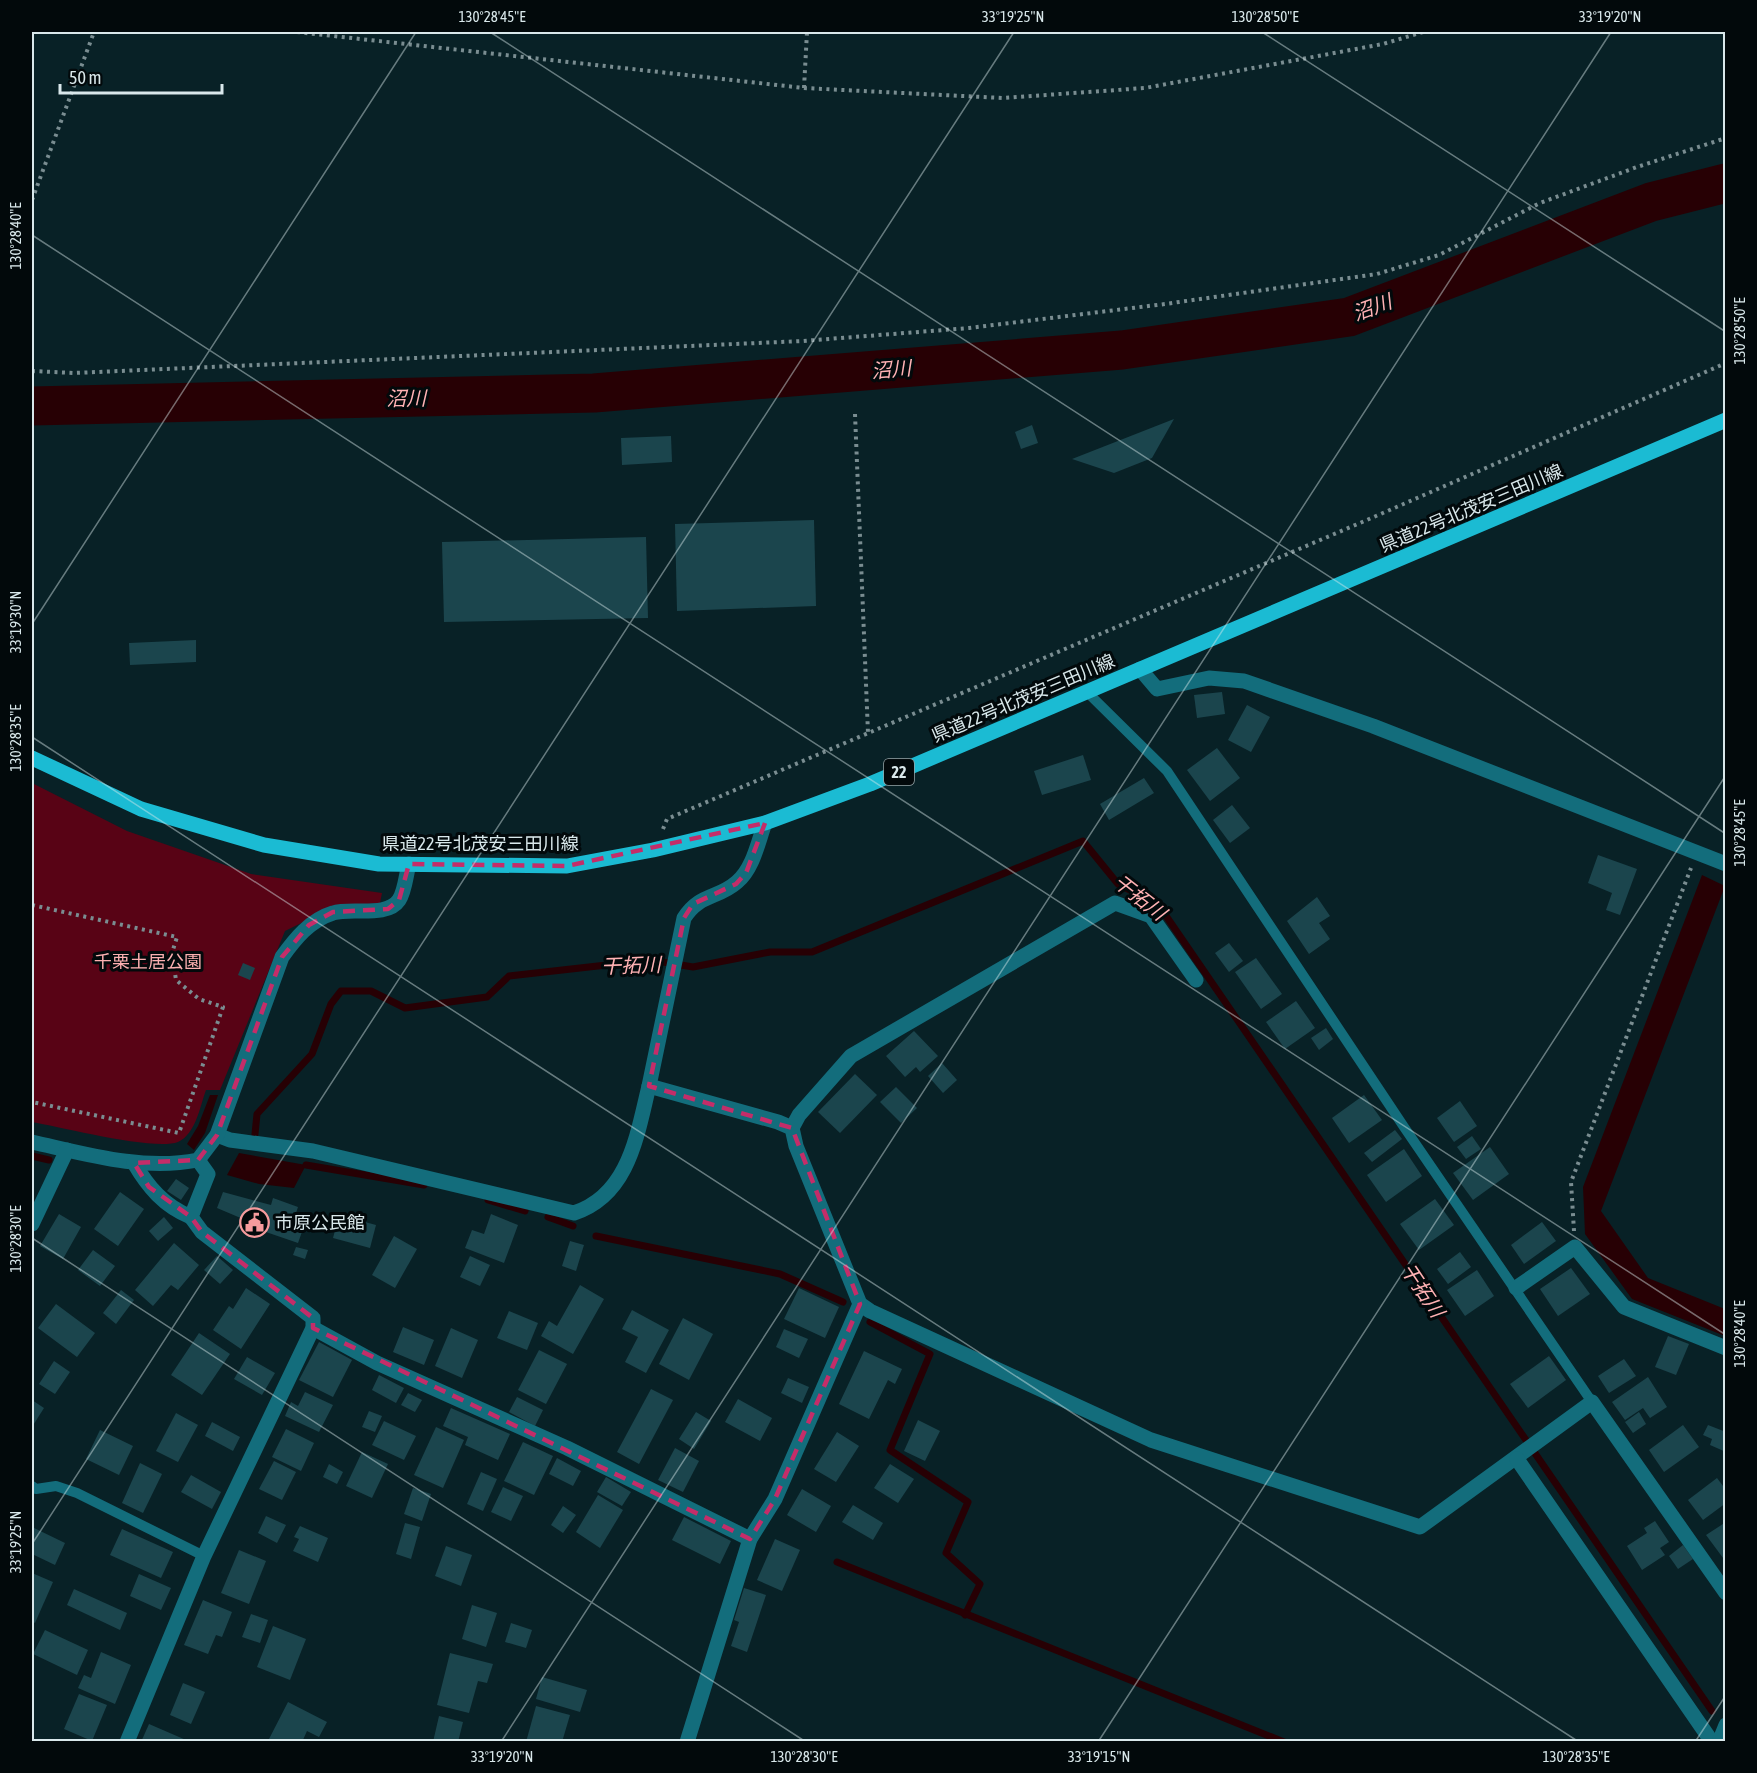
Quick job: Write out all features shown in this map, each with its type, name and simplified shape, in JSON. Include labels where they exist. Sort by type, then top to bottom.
[{"type":"main road","name":"県道22号北茂安三田川線","points":[[32,758],[141,808],[253,841],[379,864],[567,866],[653,850],[765,823],[870,784],[1725,420]]},
{"type":"street","points":[[1140,669],[1157,689],[1209,678],[1244,681],[1373,726],[1725,864]]},
{"type":"street","points":[[217,1135],[230,1140],[313,1151],[574,1213],[589,1208],[618,1181],[632,1157],[684,918],[693,904],[736,884],[746,873],[765,823]]},
{"type":"street","points":[[32,1142],[134,1163],[173,1165],[198,1161],[217,1135],[282,957],[293,941],[309,925],[333,912],[388,909],[399,900],[409,864]]},
{"type":"street","points":[[1196,980],[1151,916],[1115,903],[851,1056],[799,1115],[792,1128],[796,1146],[860,1304],[870,1311],[1151,1440],[1420,1527],[1521,1456],[1592,1402],[1725,1593]]},
{"type":"street","points":[[649,1086],[778,1122],[792,1128]]},
{"type":"street","points":[[32,1224],[61,1166],[66,1150]]},
{"type":"street","points":[[191,1217],[208,1174],[198,1161]]},
{"type":"street","points":[[127,1742],[204,1556],[313,1328],[313,1318],[202,1232],[191,1217],[177,1211],[148,1187],[134,1163]]},
{"type":"street","points":[[1516,1288],[1575,1247],[1624,1307],[1725,1348]]},
{"type":"street","points":[[687,1742],[750,1539],[775,1499],[860,1304]]},
{"type":"street","points":[[313,1328],[377,1363],[567,1448],[750,1539]]},
{"type":"street","points":[[1521,1456],[1712,1742]]},
{"type":"street","points":[[1719,1742],[1725,1725]]},
{"type":"lane","points":[[1088,693],[1167,771],[1404,1127],[1592,1402]]},
{"type":"lane","points":[[32,1486],[36,1489],[56,1486],[77,1493],[204,1556]]},
{"type":"path","points":[[32,200],[94,32]]},
{"type":"path","points":[[297,32],[804,88],[1003,98],[1145,88],[1383,44],[1423,32]]},
{"type":"path","points":[[804,88],[807,32]]},
{"type":"path","points":[[32,371],[74,373],[803,340],[969,328],[1165,304],[1377,274],[1438,255],[1540,203],[1637,167],[1725,138]]},
{"type":"path","points":[[653,850],[667,819],[1360,524],[1725,363]]},
{"type":"path","points":[[855,414],[868,733]]},
{"type":"path","points":[[1575,1247],[1571,1182],[1697,853]]},
{"type":"path","points":[[32,904],[177,937],[172,954],[176,980],[199,999],[223,1007],[179,1133],[32,1102]]},
{"type":"highlighted area","points":[[765,823],[746,873],[736,884],[693,904],[684,918],[649,1086],[792,1128],[860,1304],[775,1499],[750,1539],[313,1328],[313,1318],[202,1232],[191,1217],[149,1187],[134,1163],[198,1160],[217,1135],[282,957],[309,925],[333,912],[388,909],[399,900],[409,864],[567,866]]},
{"type":"green space","name":"千栗土居公園","points":[[32,783],[127,831],[251,874],[382,893],[380,903],[334,907],[285,931],[220,1090],[206,1090],[193,1126],[189,1133],[178,1142],[166,1144],[129,1141],[32,1122]]},
{"type":"shaded area","points":[[1702,875],[1725,886],[1601,1211],[1648,1278],[1725,1309],[1725,1336],[1632,1299],[1585,1234],[1583,1187]]},
{"type":"shaded area","points":[[210,1095],[218,1095],[205,1133],[194,1150],[187,1144],[198,1126]]},
{"type":"shaded area","points":[[239,1153],[306,1165],[294,1188],[259,1184],[227,1175]]},
{"type":"building","points":[[1174,419],[1152,458],[1114,473],[1072,459]]},
{"type":"building","points":[[1032,425],[1038,443],[1021,449],[1015,432]]},
{"type":"building","points":[[671,436],[672,462],[622,465],[621,438]]},
{"type":"building","points":[[814,520],[816,606],[677,611],[675,524]]},
{"type":"building","points":[[646,537],[648,618],[444,622],[442,542]]},
{"type":"building","points":[[196,640],[196,662],[130,665],[129,643]]},
{"type":"building","points":[[1222,692],[1225,714],[1197,718],[1194,695]]},
{"type":"building","points":[[1247,705],[1270,717],[1251,752],[1228,740]]},
{"type":"building","points":[[1217,748],[1240,778],[1210,801],[1187,770]]},
{"type":"building","points":[[1083,755],[1091,780],[1042,795],[1034,771]]},
{"type":"building","points":[[1144,778],[1154,793],[1109,820],[1100,804]]},
{"type":"building","points":[[1232,805],[1250,828],[1230,843],[1213,820]]},
{"type":"building","points":[[1598,855],[1637,869],[1620,915],[1606,910],[1612,893],[1588,883]]},
{"type":"building","points":[[1317,897],[1330,916],[1319,923],[1330,939],[1309,954],[1287,921]]},
{"type":"building","points":[[1229,943],[1243,961],[1229,972],[1215,953]]},
{"type":"building","points":[[1256,958],[1282,994],[1261,1009],[1235,972]]},
{"type":"building","points":[[243,963],[255,968],[250,980],[238,975]]},
{"type":"building","points":[[1296,1001],[1315,1028],[1285,1049],[1266,1022]]},
{"type":"building","points":[[1326,1028],[1333,1039],[1319,1050],[1311,1038]]},
{"type":"building","points":[[914,1031],[938,1056],[920,1072],[916,1067],[905,1077],[886,1056]]},
{"type":"building","points":[[942,1063],[957,1080],[943,1093],[928,1076]]},
{"type":"building","points":[[855,1074],[877,1095],[840,1133],[818,1112]]},
{"type":"building","points":[[896,1087],[917,1108],[901,1123],[880,1102]]},
{"type":"building","points":[[1364,1095],[1382,1120],[1349,1143],[1332,1118]]},
{"type":"building","points":[[1460,1101],[1477,1126],[1454,1142],[1437,1118]]},
{"type":"building","points":[[1395,1130],[1402,1139],[1372,1162],[1364,1153]]},
{"type":"building","points":[[1472,1136],[1481,1149],[1466,1159],[1457,1147]]},
{"type":"building","points":[[1490,1147],[1509,1174],[1473,1200],[1453,1173]]},
{"type":"building","points":[[1404,1149],[1422,1176],[1386,1202],[1367,1175]]},
{"type":"building","points":[[176,1179],[189,1188],[181,1200],[167,1191]]},
{"type":"building","points":[[120,1192],[144,1209],[118,1246],[94,1229]]},
{"type":"building","points":[[223,1192],[271,1205],[273,1198],[298,1207],[292,1225],[303,1229],[298,1243],[263,1231],[264,1228],[217,1208]]},
{"type":"building","points":[[1435,1199],[1454,1225],[1419,1250],[1400,1224]]},
{"type":"building","points":[[59,1214],[81,1227],[63,1259],[40,1246]]},
{"type":"building","points":[[491,1214],[518,1225],[504,1263],[465,1248],[472,1230],[484,1234]]},
{"type":"building","points":[[339,1215],[376,1225],[370,1248],[333,1238]]},
{"type":"building","points":[[164,1217],[173,1228],[158,1241],[149,1231]]},
{"type":"building","points":[[1542,1222],[1556,1241],[1524,1264],[1511,1245]]},
{"type":"building","points":[[394,1236],[417,1249],[395,1288],[372,1275]]},
{"type":"building","points":[[570,1241],[584,1245],[576,1271],[562,1266]]},
{"type":"building","points":[[174,1243],[199,1265],[178,1290],[171,1285],[153,1306],[135,1290]]},
{"type":"building","points":[[296,1247],[308,1250],[305,1259],[293,1255]]},
{"type":"building","points":[[93,1250],[115,1266],[100,1286],[78,1270]]},
{"type":"building","points":[[1460,1252],[1471,1267],[1448,1284],[1437,1269]]},
{"type":"building","points":[[217,1256],[233,1270],[220,1284],[204,1270]]},
{"type":"building","points":[[470,1256],[490,1265],[480,1286],[460,1277]]},
{"type":"building","points":[[1571,1268],[1590,1294],[1558,1316],[1540,1289]]},
{"type":"building","points":[[1477,1270],[1494,1296],[1465,1316],[1447,1290]]},
{"type":"building","points":[[580,1285],[604,1299],[573,1354],[541,1336],[549,1321],[557,1326]]},
{"type":"building","points":[[246,1288],[270,1304],[241,1349],[213,1330],[229,1306],[233,1309]]},
{"type":"building","points":[[799,1288],[839,1307],[825,1338],[784,1319]]},
{"type":"building","points":[[121,1290],[134,1300],[116,1324],[103,1313]]},
{"type":"building","points":[[56,1304],[95,1333],[77,1357],[38,1328]]},
{"type":"building","points":[[632,1310],[669,1330],[646,1373],[625,1362],[638,1337],[622,1329]]},
{"type":"building","points":[[509,1311],[538,1323],[527,1350],[497,1338]]},
{"type":"building","points":[[683,1318],[713,1334],[689,1380],[659,1364]]},
{"type":"building","points":[[403,1327],[434,1340],[424,1365],[393,1352]]},
{"type":"building","points":[[451,1328],[478,1340],[462,1378],[435,1366]]},
{"type":"building","points":[[784,1329],[808,1339],[799,1358],[776,1347]]},
{"type":"building","points":[[199,1333],[230,1354],[202,1395],[171,1375]]},
{"type":"building","points":[[1668,1336],[1689,1344],[1676,1375],[1655,1367]]},
{"type":"building","points":[[319,1342],[352,1360],[333,1397],[299,1380]]},
{"type":"building","points":[[539,1350],[567,1364],[546,1404],[518,1390]]},
{"type":"building","points":[[864,1351],[902,1369],[895,1384],[888,1380],[869,1419],[839,1404]]},
{"type":"building","points":[[1549,1356],[1566,1380],[1528,1408],[1510,1384]]},
{"type":"building","points":[[247,1357],[275,1373],[262,1395],[234,1379]]},
{"type":"building","points":[[1624,1359],[1636,1376],[1609,1393],[1598,1376]]},
{"type":"building","points":[[54,1361],[70,1372],[55,1394],[39,1384]]},
{"type":"building","points":[[379,1375],[404,1388],[396,1403],[372,1390]]},
{"type":"building","points":[[1648,1377],[1667,1407],[1650,1418],[1643,1408],[1625,1420],[1612,1402]]},
{"type":"building","points":[[788,1378],[809,1387],[802,1403],[781,1393]]},
{"type":"building","points":[[651,1389],[673,1400],[639,1464],[617,1452]]},
{"type":"building","points":[[305,1392],[333,1405],[319,1432],[285,1416],[291,1402],[298,1406]]},
{"type":"building","points":[[408,1393],[422,1400],[415,1412],[401,1405]]},
{"type":"building","points":[[517,1397],[543,1410],[535,1426],[509,1412]]},
{"type":"building","points":[[738,1399],[772,1418],[760,1441],[725,1422]]},
{"type":"building","points":[[32,1400],[44,1408],[32,1427]]},
{"type":"building","points":[[451,1408],[510,1434],[498,1460],[465,1445],[468,1437],[443,1426]]},
{"type":"building","points":[[369,1411],[382,1416],[375,1432],[362,1427]]},
{"type":"building","points":[[696,1412],[711,1421],[694,1449],[679,1439]]},
{"type":"building","points":[[1639,1412],[1646,1424],[1633,1433],[1625,1422]]},
{"type":"building","points":[[176,1413],[198,1425],[178,1462],[156,1451]]},
{"type":"building","points":[[918,1420],[940,1431],[925,1461],[904,1451]]},
{"type":"building","points":[[384,1421],[416,1436],[404,1460],[372,1445]]},
{"type":"building","points":[[212,1422],[240,1437],[233,1451],[205,1436]]},
{"type":"building","points":[[1683,1425],[1699,1447],[1664,1472],[1649,1450]]},
{"type":"building","points":[[1708,1425],[1726,1432],[1726,1452],[1710,1445],[1712,1439],[1703,1435]]},
{"type":"building","points":[[436,1427],[464,1440],[443,1488],[414,1475]]},
{"type":"building","points":[[286,1429],[314,1443],[301,1471],[272,1457]]},
{"type":"building","points":[[100,1430],[133,1446],[119,1475],[86,1459]]},
{"type":"building","points":[[837,1432],[859,1446],[836,1482],[814,1469]]},
{"type":"building","points":[[523,1442],[553,1456],[534,1495],[504,1481]]},
{"type":"building","points":[[675,1448],[699,1461],[683,1492],[658,1480]]},
{"type":"building","points":[[362,1452],[388,1464],[372,1498],[346,1486]]},
{"type":"building","points":[[557,1458],[581,1471],[573,1486],[549,1474]]},
{"type":"building","points":[[274,1461],[296,1472],[282,1500],[259,1489]]},
{"type":"building","points":[[140,1463],[162,1474],[143,1513],[122,1503]]},
{"type":"building","points":[[329,1464],[343,1472],[337,1484],[323,1477]]},
{"type":"building","points":[[890,1464],[914,1479],[898,1503],[874,1488]]},
{"type":"building","points":[[481,1472],[497,1479],[483,1511],[467,1504]]},
{"type":"building","points":[[191,1475],[221,1492],[212,1509],[181,1492]]},
{"type":"building","points":[[606,1477],[631,1492],[622,1506],[597,1492]]},
{"type":"building","points":[[1717,1478],[1726,1490],[1726,1503],[1703,1520],[1688,1500]]},
{"type":"building","points":[[503,1487],[523,1496],[511,1521],[491,1512]]},
{"type":"building","points":[[413,1488],[431,1494],[422,1521],[404,1514]]},
{"type":"building","points":[[802,1489],[831,1506],[816,1532],[787,1515]]},
{"type":"building","points":[[598,1495],[623,1510],[600,1548],[576,1532]]},
{"type":"building","points":[[853,1505],[883,1523],[873,1540],[842,1522]]},
{"type":"building","points":[[563,1506],[576,1515],[563,1533],[551,1525]]},
{"type":"building","points":[[266,1516],[286,1525],[277,1543],[258,1533]]},
{"type":"building","points":[[684,1517],[731,1541],[720,1564],[672,1540]]},
{"type":"building","points":[[1655,1521],[1669,1542],[1660,1548],[1665,1555],[1642,1570],[1627,1546],[1647,1533],[1644,1528]]},
{"type":"building","points":[[1726,1522],[1726,1562],[1706,1535]]},
{"type":"building","points":[[405,1523],[420,1527],[411,1559],[396,1554]]},
{"type":"building","points":[[300,1526],[328,1538],[318,1562],[293,1551],[299,1539],[294,1537]]},
{"type":"building","points":[[32,1527],[65,1543],[55,1565],[32,1554]]},
{"type":"building","points":[[122,1529],[173,1552],[161,1578],[110,1555]]},
{"type":"building","points":[[775,1539],[800,1550],[782,1591],[757,1580]]},
{"type":"building","points":[[1683,1545],[1693,1559],[1678,1569],[1669,1556]]},
{"type":"building","points":[[446,1546],[472,1555],[461,1586],[435,1576]]},
{"type":"building","points":[[239,1550],[266,1561],[249,1604],[221,1593]]},
{"type":"building","points":[[32,1573],[53,1582],[35,1623],[32,1621]]},
{"type":"building","points":[[139,1574],[171,1588],[161,1610],[130,1596]]},
{"type":"building","points":[[744,1588],[766,1595],[747,1652],[731,1646],[739,1622],[734,1620]]},
{"type":"building","points":[[74,1589],[127,1613],[120,1630],[67,1605]]},
{"type":"building","points":[[203,1600],[232,1612],[222,1637],[216,1635],[208,1654],[184,1645]]},
{"type":"building","points":[[472,1605],[497,1613],[486,1647],[462,1639]]},
{"type":"building","points":[[251,1614],[268,1620],[260,1643],[242,1637]]},
{"type":"building","points":[[511,1623],[532,1630],[526,1648],[505,1642]]},
{"type":"building","points":[[273,1626],[306,1639],[290,1680],[257,1667]]},
{"type":"building","points":[[45,1630],[88,1650],[77,1675],[33,1654]]},
{"type":"building","points":[[101,1652],[131,1665],[115,1704],[78,1688],[84,1675],[91,1678]]},
{"type":"building","points":[[450,1653],[493,1664],[487,1683],[478,1681],[469,1713],[437,1705]]},
{"type":"building","points":[[542,1677],[587,1690],[580,1712],[536,1699]]},
{"type":"building","points":[[183,1683],[205,1692],[191,1724],[170,1715]]},
{"type":"building","points":[[79,1694],[107,1705],[92,1741],[64,1729]]},
{"type":"building","points":[[288,1702],[327,1722],[319,1737],[307,1731],[302,1742],[274,1742],[269,1739]]},
{"type":"building","points":[[536,1706],[570,1715],[562,1742],[526,1742]]},
{"type":"building","points":[[439,1716],[463,1722],[458,1742],[433,1742]]},
{"type":"building","points":[[149,1724],[186,1740],[185,1742],[141,1742]]},
{"type":"waterway","name":"沼川","points":[[32,406],[594,393],[1122,350],[1349,317],[1651,202],[1726,183]]},
{"type":"waterway","name":"干拓川","points":[[255,1134],[257,1114],[312,1054],[331,1004],[341,991],[371,991],[405,1008],[487,997],[509,976],[651,960],[693,967],[770,952],[812,952],[1083,841],[1118,884],[1156,903],[1162,910],[1712,1711]]},
{"type":"waterway","points":[[32,1156],[49,1160]]},
{"type":"waterway","points":[[306,1165],[424,1185]]},
{"type":"waterway","points":[[488,1200],[525,1211]]},
{"type":"waterway","points":[[548,1217],[573,1226]]},
{"type":"waterway","points":[[596,1236],[780,1274],[843,1302]]},
{"type":"waterway","points":[[870,1322],[930,1354],[890,1450],[968,1502],[946,1553],[980,1584],[965,1615]]},
{"type":"waterway","points":[[837,1562],[1284,1742]]},
{"type":"place","name":"市原公民館","points":[[254,1222]]}]
